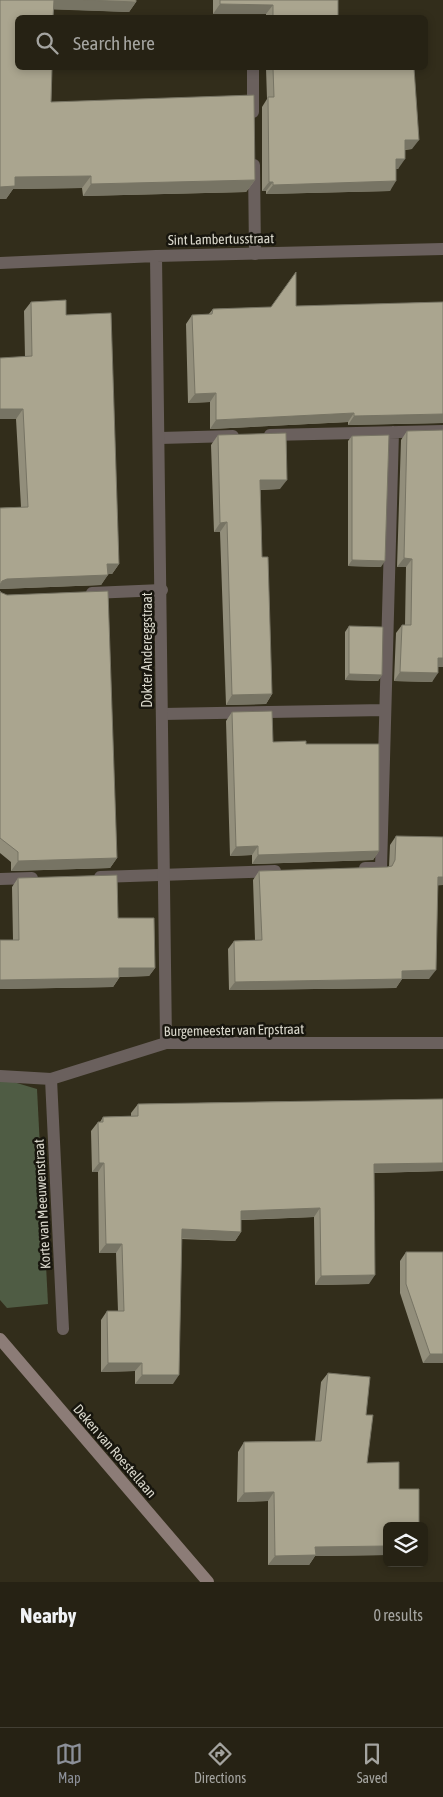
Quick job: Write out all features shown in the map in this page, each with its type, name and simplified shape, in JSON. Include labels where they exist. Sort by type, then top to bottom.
[{"type":"main road","name":"Deken van Roestellaan","points":[[0,1339],[208,1582]]},
{"type":"street","points":[[253,70],[253,126]]},
{"type":"street","points":[[254,156],[255,254]]},
{"type":"street","name":"Sint Lambertusstraat","points":[[0,263],[156,256],[443,249]]},
{"type":"street","name":"Dokter Andereggstraat","points":[[156,256],[162,590],[166,1043]]},
{"type":"street","points":[[160,438],[443,431]]},
{"type":"street","points":[[352,868],[381,868],[393,432]]},
{"type":"street","points":[[76,594],[162,590]]},
{"type":"street","points":[[163,714],[385,710]]},
{"type":"street","points":[[87,877],[292,870]]},
{"type":"street","points":[[0,879],[48,878]]},
{"type":"street","name":"Burgemeester van Erpstraat","points":[[0,1076],[52,1078],[166,1043],[443,1043]]},
{"type":"street","name":"Korte van Meeuwenstraat","points":[[52,1078],[63,1329]]},
{"type":"green space","points":[[0,1078],[37,1089],[48,1304],[7,1308],[0,1300]]},
{"type":"building","points":[[0,0],[54,0],[53,15],[15,15],[15,70],[52,70],[51,102],[254,95],[255,180],[91,184],[91,176],[15,177],[15,186],[0,187]]},
{"type":"building","points":[[83,0],[136,0],[136,2]]},
{"type":"building","points":[[220,0],[338,0],[338,15],[273,15],[273,5],[220,4]]},
{"type":"building","points":[[273,70],[414,70],[419,140],[405,140],[405,159],[396,159],[396,181],[273,185],[273,182],[269,182],[268,97],[274,97]]},
{"type":"building","points":[[296,272],[296,306],[443,302],[443,414],[354,416],[354,413],[216,420],[216,393],[195,394],[192,315],[212,314],[213,309],[271,307]]},
{"type":"building","points":[[66,300],[66,315],[111,313],[119,564],[107,564],[108,575],[7,579],[2,581],[0,585],[0,508],[28,507],[23,409],[0,409],[0,358],[32,356],[31,302]]},
{"type":"building","points":[[443,430],[443,658],[438,658],[438,673],[400,672],[402,625],[411,625],[412,559],[404,558],[407,431]]},
{"type":"building","points":[[286,433],[287,480],[260,480],[262,557],[268,557],[272,694],[232,695],[227,522],[220,523],[218,435]]},
{"type":"building","points":[[389,435],[385,561],[352,560],[352,436]]},
{"type":"building","points":[[108,591],[117,858],[18,861],[18,852],[0,838],[0,592],[7,595]]},
{"type":"building","points":[[349,626],[383,627],[382,675],[349,674]]},
{"type":"building","points":[[272,711],[273,742],[306,741],[306,744],[379,744],[379,851],[258,855],[258,846],[236,847],[232,712]]},
{"type":"building","points":[[396,836],[443,837],[443,877],[438,877],[436,970],[402,971],[402,979],[235,982],[234,941],[262,940],[259,871],[392,866],[395,860]]},
{"type":"building","points":[[117,875],[118,918],[154,918],[155,968],[119,968],[119,978],[0,980],[0,940],[19,940],[18,878]]},
{"type":"building","points":[[443,1099],[443,1163],[374,1164],[375,1275],[321,1276],[320,1208],[241,1211],[241,1232],[182,1229],[179,1375],[142,1375],[142,1363],[108,1363],[107,1311],[124,1311],[122,1244],[106,1244],[104,1163],[99,1163],[98,1122],[103,1122],[103,1117],[138,1116],[138,1104]]},
{"type":"building","points":[[406,1252],[443,1252],[443,1354],[430,1354],[406,1284]]},
{"type":"building","points":[[328,1373],[370,1377],[366,1415],[373,1415],[367,1463],[399,1462],[399,1489],[419,1489],[419,1522],[383,1522],[383,1546],[315,1547],[316,1555],[275,1556],[274,1492],[244,1493],[244,1442],[321,1441]]}]
